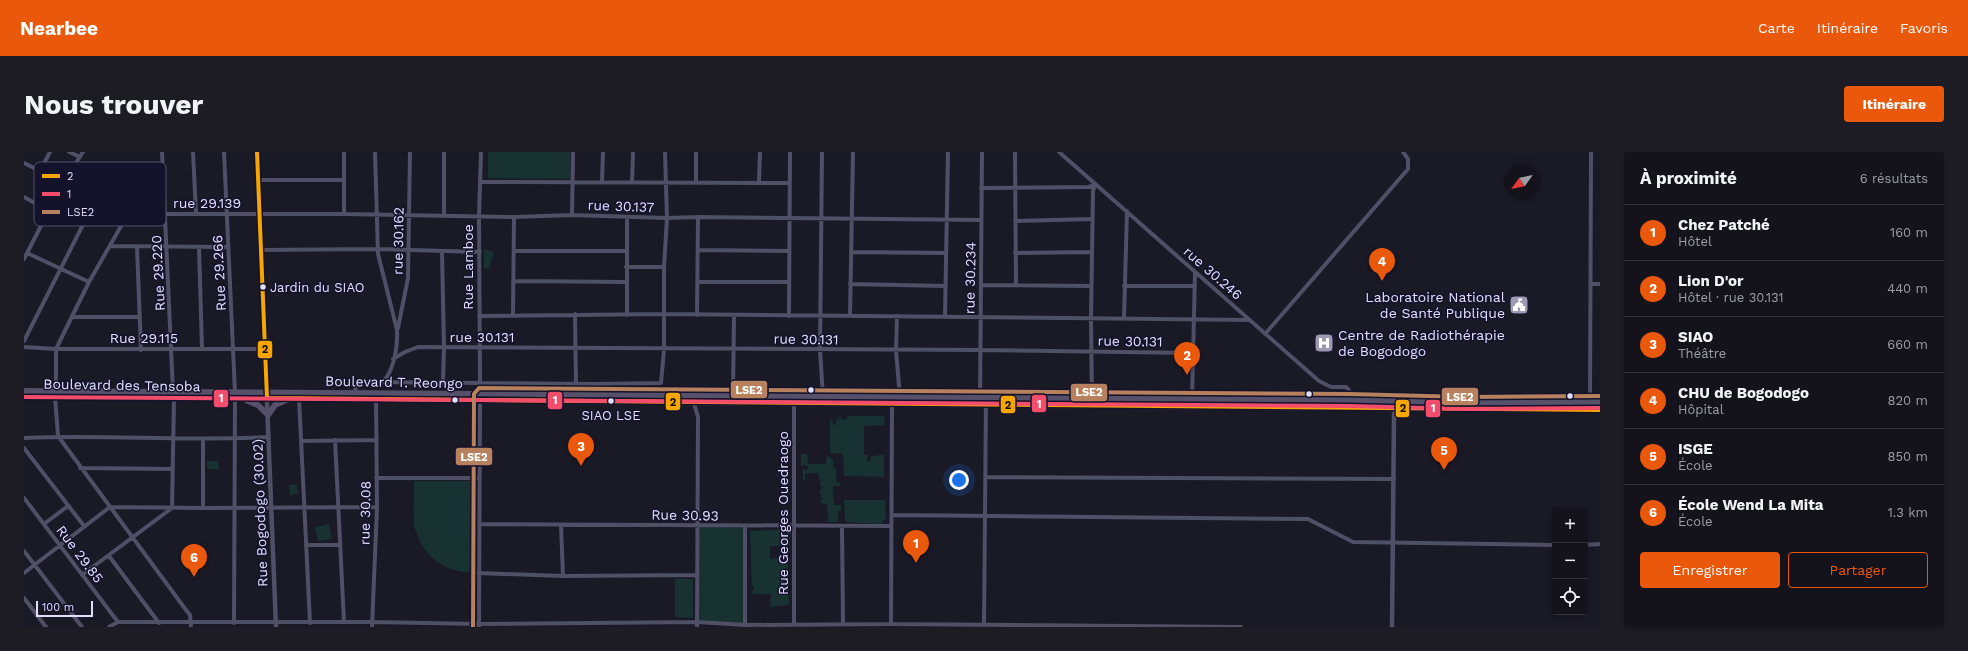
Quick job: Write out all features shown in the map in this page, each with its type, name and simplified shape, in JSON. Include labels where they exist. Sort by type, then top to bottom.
[{"type":"main road","name":"Boulevard des Tensoba","points":[[24,391],[56,394]]},
{"type":"main road","name":"Boulevard T. Reongo","points":[[267,395],[355,393],[376,396]]},
{"type":"main road","name":"Boulevard des Tensoba","points":[[24,396],[56,394],[267,395]]},
{"type":"main road","name":"Boulevard des Tensoba","points":[[235,395],[243,398],[267,395]]},
{"type":"main road","name":"Boulevard T. Reongo","points":[[267,395],[296,398],[376,396],[480,397],[694,402],[892,404],[983,401]]},
{"type":"main road","name":"Boulevard T. Reongo","points":[[480,397],[733,395],[1092,402],[1350,400],[1465,403],[1600,402]]},
{"type":"main road","points":[[243,398],[258,405],[268,415],[276,405],[296,398]]},
{"type":"main road","name":"Boulevard T. Reongo","points":[[1092,402],[1394,411],[1600,410]]},
{"type":"street","points":[[45,162],[50,152]]},
{"type":"street","points":[[69,152],[80,157]]},
{"type":"street","points":[[77,162],[83,152]]},
{"type":"street","name":"Rue 29.220","points":[[162,152],[163,162]]},
{"type":"street","points":[[193,152],[196,214]]},
{"type":"street","name":"Rue 29.266","points":[[224,152],[235,395],[234,623]]},
{"type":"street","name":"Rue Bogodogo (30.02)","points":[[257,152],[276,625]]},
{"type":"street","points":[[344,152],[344,214]]},
{"type":"street","points":[[375,152],[377,249],[397,330],[397,346],[390,375],[383,382]]},
{"type":"street","name":"rue 30.162","points":[[397,330],[407,290],[410,214],[410,152]]},
{"type":"street","points":[[444,152],[444,215]]},
{"type":"street","name":"Rue Lamboe","points":[[480,382],[479,216],[481,152]]},
{"type":"street","points":[[572,215],[573,152]]},
{"type":"street","points":[[602,182],[603,152]]},
{"type":"street","points":[[632,182],[633,152]]},
{"type":"street","points":[[355,393],[356,385],[362,382],[576,384],[661,383],[664,350],[664,267],[667,218],[665,152]]},
{"type":"street","points":[[696,152],[696,183]]},
{"type":"street","points":[[760,152],[760,182]]},
{"type":"street","points":[[789,316],[790,152]]},
{"type":"street","points":[[822,152],[820,218],[820,350],[823,397]]},
{"type":"street","points":[[850,316],[853,152]]},
{"type":"street","points":[[945,316],[948,152]]},
{"type":"street","name":"rue 30.234","points":[[982,152],[980,350],[985,477],[984,626]]},
{"type":"street","points":[[1015,152],[1016,285]]},
{"type":"street","name":"rue 30.246","points":[[1059,152],[1319,381],[1331,387],[1346,387],[1349,390],[1350,400]]},
{"type":"street","points":[[1265,334],[1408,168],[1408,159],[1403,152]]},
{"type":"street","points":[[1590,152],[1590,402]]},
{"type":"street","name":"rue 29.139","points":[[24,162],[34,168]]},
{"type":"street","points":[[258,180],[344,180]]},
{"type":"street","points":[[480,182],[789,183]]},
{"type":"street","points":[[982,188],[1015,189],[1088,187],[1095,185]]},
{"type":"street","points":[[1092,402],[1091,252],[1093,191],[1095,185]]},
{"type":"street","points":[[24,197],[34,203]]},
{"type":"street","points":[[1124,318],[1127,211]]},
{"type":"street","name":"rue 30.137","points":[[259,215],[410,214],[514,217],[572,215],[667,218],[698,216],[981,220]]},
{"type":"street","name":"rue 29.139","points":[[166,215],[259,215]]},
{"type":"street","name":"Rue 29.220","points":[[166,215],[174,395],[172,508]]},
{"type":"street","points":[[697,315],[698,216]]},
{"type":"street","points":[[513,314],[514,217]]},
{"type":"street","points":[[627,217],[627,315]]},
{"type":"street","points":[[1015,221],[1092,219]]},
{"type":"street","points":[[24,259],[41,226]]},
{"type":"street","points":[[24,341],[82,226]]},
{"type":"street","points":[[121,226],[89,282],[56,349],[58,436],[80,468],[186,610],[191,625]]},
{"type":"street","points":[[110,246],[137,247],[168,245],[228,247]]},
{"type":"street","points":[[137,247],[141,350]]},
{"type":"street","points":[[199,247],[202,348]]},
{"type":"street","points":[[260,250],[377,249],[480,252]]},
{"type":"street","points":[[698,250],[789,251]]},
{"type":"street","points":[[514,251],[626,251]]},
{"type":"street","points":[[442,252],[444,348],[443,382]]},
{"type":"street","points":[[851,252],[946,253]]},
{"type":"street","points":[[1015,253],[1091,252]]},
{"type":"street","points":[[27,253],[60,270],[89,282]]},
{"type":"street","points":[[626,267],[664,267]]},
{"type":"street","points":[[1192,401],[1195,273]]},
{"type":"street","points":[[513,281],[627,282]]},
{"type":"street","points":[[698,282],[789,282]]},
{"type":"street","points":[[850,284],[946,286]]},
{"type":"street","points":[[981,284],[1091,286]]},
{"type":"street","points":[[1590,284],[1600,284]]},
{"type":"street","points":[[1124,286],[1195,286]]},
{"type":"street","points":[[480,316],[513,314],[664,314],[820,317],[945,316],[1195,318],[1250,320]]},
{"type":"street","points":[[575,314],[576,384]]},
{"type":"street","points":[[733,395],[734,316]]},
{"type":"street","points":[[897,316],[896,350],[900,398]]},
{"type":"street","points":[[72,317],[139,317]]},
{"type":"street","name":"Rue 29.115","points":[[24,347],[141,350],[202,348],[264,349]]},
{"type":"street","name":"rue 30.131","points":[[393,359],[404,352],[418,347],[664,350],[734,348],[1194,353]]},
{"type":"street","points":[[595,384],[602,396]]},
{"type":"street","points":[[692,395],[698,417],[697,624]]},
{"type":"street","name":"rue 30.08","points":[[372,627],[377,507],[376,396]]},
{"type":"street","points":[[480,397],[478,574],[480,625]]},
{"type":"street","points":[[296,398],[301,440],[310,623]]},
{"type":"street","points":[[1392,627],[1395,401]]},
{"type":"street","name":"Rue Georges Ouedraogo","points":[[794,402],[794,624]]},
{"type":"street","points":[[891,624],[892,404]]},
{"type":"street","points":[[24,438],[58,436],[173,439],[234,439],[268,437]]},
{"type":"street","points":[[203,439],[203,508]]},
{"type":"street","points":[[301,440],[377,440]]},
{"type":"street","points":[[335,440],[344,622]]},
{"type":"street","points":[[24,448],[84,526]]},
{"type":"street","points":[[80,468],[173,469]]},
{"type":"street","points":[[985,477],[1394,479]]},
{"type":"street","points":[[376,478],[479,478]]},
{"type":"street","name":"Rue 29.85","points":[[24,498],[118,622]]},
{"type":"street","points":[[44,524],[68,506]]},
{"type":"street","points":[[24,573],[110,507],[377,507]]},
{"type":"street","points":[[82,575],[172,508]]},
{"type":"street","points":[[892,515],[1308,519],[1353,542],[1552,545]]},
{"type":"street","name":"Rue 30.93","points":[[479,524],[842,527],[891,526]]},
{"type":"street","points":[[560,525],[563,576]]},
{"type":"street","points":[[745,526],[745,625]]},
{"type":"street","points":[[842,527],[842,624]]},
{"type":"street","points":[[1588,545],[1600,544]]},
{"type":"street","points":[[306,545],[340,545]]},
{"type":"street","points":[[24,551],[82,627]]},
{"type":"street","points":[[109,556],[160,623]]},
{"type":"street","points":[[478,574],[563,576],[697,575]]},
{"type":"street","points":[[24,598],[46,627]]},
{"type":"street","points":[[109,627],[118,622],[191,625],[234,623],[276,625],[372,622],[480,625],[891,624],[984,626],[1241,627]]},
{"type":"green space","points":[[488,152],[570,152],[570,179],[488,178]]},
{"type":"green space","points":[[484,249],[493,252],[493,258],[491,257],[491,265],[489,265],[490,269],[484,268]]},
{"type":"green space","points":[[841,416],[842,420],[847,419],[848,416],[884,416],[885,425],[864,426],[864,455],[868,455],[867,461],[870,462],[871,456],[884,455],[884,477],[844,476],[843,454],[830,453],[830,417],[834,425],[836,424],[836,417],[838,421],[839,417]]},
{"type":"green space","points":[[801,454],[807,454],[808,464],[826,464],[827,455],[833,460],[833,468],[836,469],[836,482],[841,483],[840,486],[833,486],[834,505],[841,505],[841,511],[838,511],[838,522],[828,522],[827,504],[820,503],[823,501],[820,500],[823,499],[820,496],[823,494],[820,494],[820,490],[822,488],[820,488],[824,487],[820,486],[820,481],[823,480],[820,480],[818,473],[805,473],[805,480],[803,480],[803,468],[807,471],[808,467],[805,465],[801,466]]},
{"type":"green space","points":[[207,461],[218,461],[219,469],[207,469]]},
{"type":"green space","points":[[414,481],[474,481],[473,572],[464,572],[448,568],[428,554],[423,547],[414,526]]},
{"type":"green space","points":[[289,485],[297,485],[298,494],[290,495]]},
{"type":"green space","points":[[844,500],[885,500],[886,518],[880,524],[845,522]]},
{"type":"green space","points":[[329,524],[332,539],[318,541],[315,527]]},
{"type":"green space","points":[[699,526],[745,528],[745,624],[698,621]]},
{"type":"green space","points":[[791,529],[789,546],[770,546],[770,559],[788,557],[789,605],[770,607],[771,594],[752,594],[754,586],[752,586],[750,531]]},
{"type":"green space","points":[[675,579],[693,579],[693,618],[675,617]]},
{"type":"transit line","name":"2","points":[[257,152],[267,398],[1600,410]]},
{"type":"transit line","name":"LSE2","points":[[473,627],[474,394],[479,388],[1350,394],[1465,397],[1600,396]]},
{"type":"transit line","name":"1","points":[[24,397],[1350,406],[1465,409],[1600,408]]},
{"type":"place","name":"CHU de Bogodogo","points":[[1382,281]]},
{"type":"place","name":"Jardin du SIAO","points":[[263,287]]},
{"type":"place","name":"Laboratoire National de Santé Publique","points":[[1519,305]]},
{"type":"place","name":"Centre de Radiothérapie de Bogodogo","points":[[1324,343]]},
{"type":"place","name":"Lion D'or","points":[[1187,375]]},
{"type":"place","name":"SIAO LSE","points":[[611,401]]},
{"type":"place","name":"SIAO","points":[[581,466]]},
{"type":"place","name":"ISGE","points":[[1444,470]]},
{"type":"place","name":"Chez Patché","points":[[916,563]]},
{"type":"place","name":"École Wend La Mita","points":[[194,577]]}]
